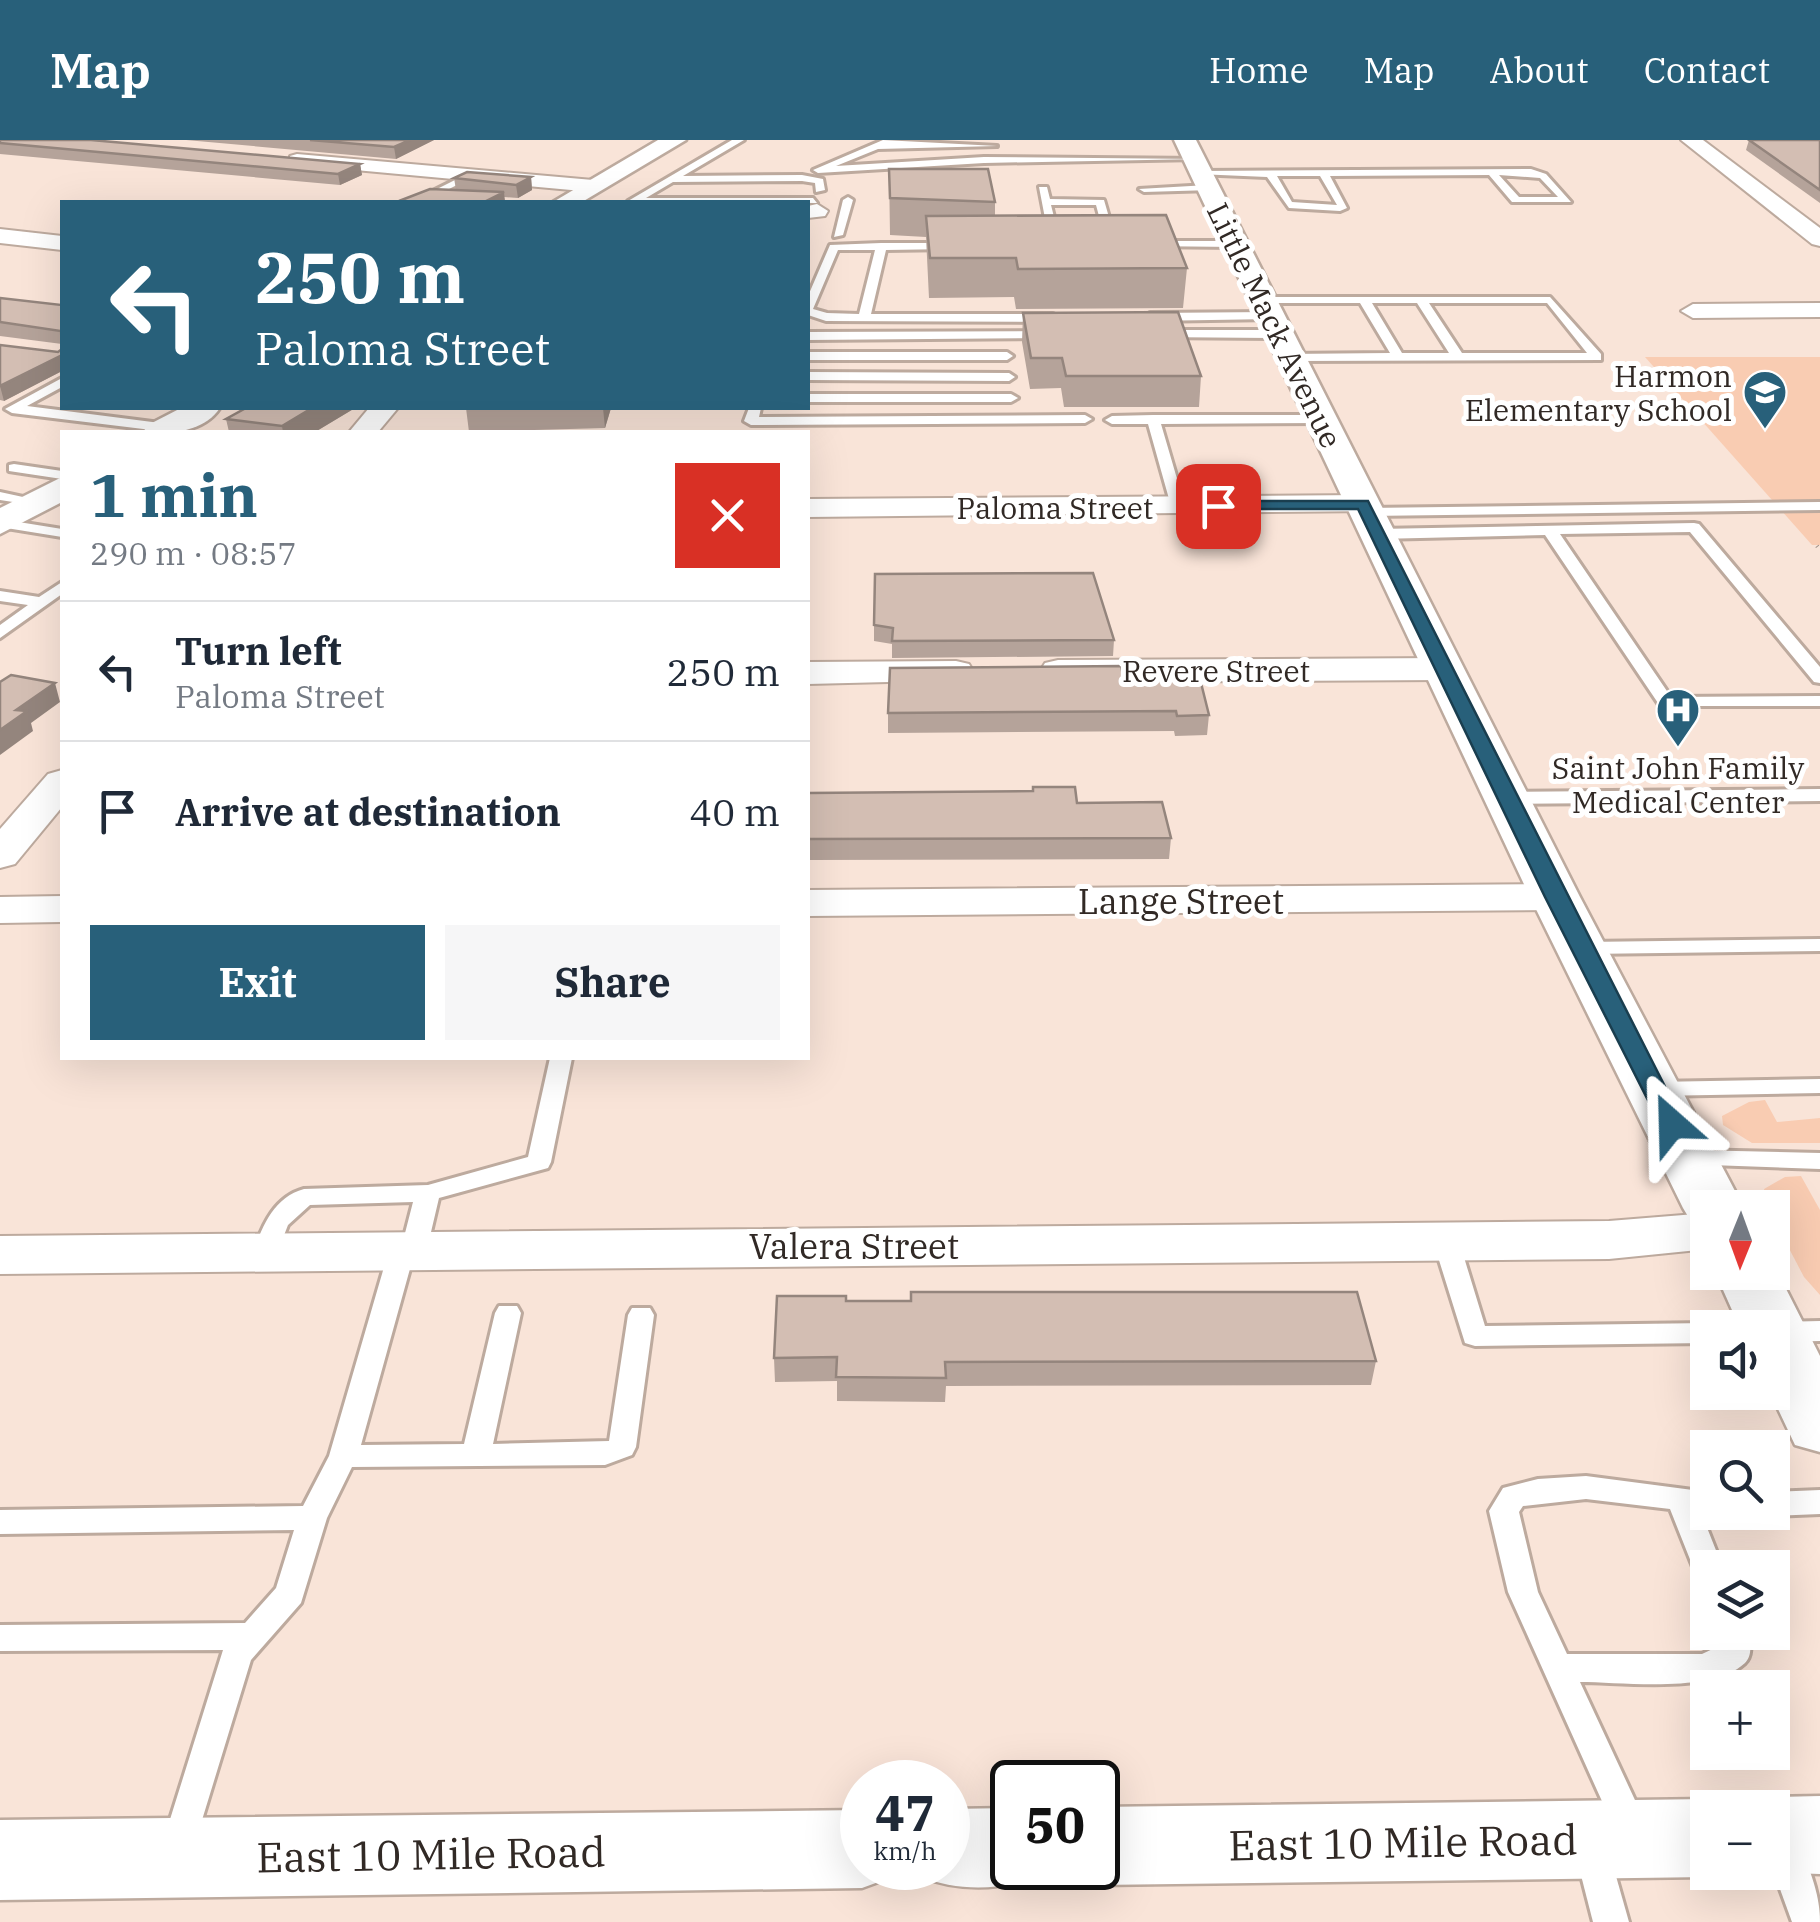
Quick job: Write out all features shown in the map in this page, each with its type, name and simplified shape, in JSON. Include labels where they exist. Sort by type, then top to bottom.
[{"type":"main road","points":[[568,200],[675,140]]},
{"type":"main road","name":"Little Mack Avenue","points":[[1197,165],[1555,897],[1705,1190]]},
{"type":"main road","points":[[164,430],[200,410]]},
{"type":"main road","points":[[0,523],[51,495]]},
{"type":"main road","points":[[1790,1335],[1820,1426]]},
{"type":"main road","name":"East 10 Mile Road","points":[[1120,1846],[1690,1837]]},
{"type":"main road","name":"East 10 Mile Road","points":[[0,1860],[840,1849]]},
{"type":"street","points":[[1692,140],[1820,238]]},
{"type":"street","points":[[276,158],[593,186]]},
{"type":"street","points":[[0,236],[60,243]]},
{"type":"street","points":[[1693,311],[1820,310]]},
{"type":"street","points":[[365,430],[382,410]]},
{"type":"street","name":"Paloma Street","points":[[810,508],[1178,506],[1369,517]]},
{"type":"street","name":"Revere Street","points":[[1027,672],[1444,669]]},
{"type":"street","points":[[810,673],[987,672]]},
{"type":"street","points":[[0,855],[60,784]]},
{"type":"street","name":"Lange Street","points":[[810,904],[1555,897]]},
{"type":"street","points":[[0,910],[60,909]]},
{"type":"street","name":"Valera Street","points":[[0,1255],[1609,1240],[1690,1233]]},
{"type":"lane","points":[[635,200],[739,140]]},
{"type":"lane","points":[[891,140],[818,170],[984,160],[1126,160],[1270,173],[1491,172],[1540,174],[1567,200],[1516,200],[1491,172]]},
{"type":"lane","points":[[876,146],[1008,146]]},
{"type":"lane","points":[[1121,146],[1126,160]]},
{"type":"lane","points":[[1144,189],[1197,165]]},
{"type":"lane","points":[[813,205],[846,193],[973,171]]},
{"type":"lane","points":[[1270,173],[1289,205],[1340,208],[1343,206],[1324,173]]},
{"type":"lane","points":[[420,200],[470,176]]},
{"type":"lane","points":[[672,179],[820,181],[813,205]]},
{"type":"lane","points":[[813,205],[846,193]]},
{"type":"lane","points":[[838,236],[846,193]]},
{"type":"lane","points":[[431,195],[464,198]]},
{"type":"lane","points":[[1071,232],[1052,232],[1044,196],[1100,202],[1116,236]]},
{"type":"lane","points":[[1151,231],[1233,238]]},
{"type":"lane","points":[[1089,232],[1116,236]]},
{"type":"lane","points":[[1099,244],[1116,236]]},
{"type":"lane","points":[[1139,244],[1233,238]]},
{"type":"lane","points":[[1040,245],[1080,245]]},
{"type":"lane","points":[[864,317],[880,246]]},
{"type":"lane","points":[[810,304],[834,247],[960,246]]},
{"type":"lane","points":[[1364,300],[1398,357]]},
{"type":"lane","points":[[1141,317],[1276,327],[1398,357],[1597,357],[1550,300],[1364,300],[1276,327],[1152,334]]},
{"type":"lane","points":[[1421,300],[1458,357]]},
{"type":"lane","points":[[810,310],[826,317],[1064,318]]},
{"type":"lane","points":[[1004,335],[1014,419]]},
{"type":"lane","points":[[810,336],[1060,335]]},
{"type":"lane","points":[[810,356],[1007,356]]},
{"type":"lane","points":[[810,376],[1009,377]]},
{"type":"lane","points":[[6,412],[60,383]]},
{"type":"lane","points":[[810,398],[1012,398]]},
{"type":"lane","points":[[6,412],[164,430]]},
{"type":"lane","points":[[753,414],[1084,419]]},
{"type":"lane","points":[[1153,419],[1178,506]]},
{"type":"lane","points":[[1112,420],[1322,419]]},
{"type":"lane","points":[[0,482],[18,469],[60,474]]},
{"type":"lane","points":[[0,496],[51,495]]},
{"type":"lane","points":[[1369,517],[1820,506]]},
{"type":"lane","points":[[1369,517],[1551,532],[1694,527],[1820,678]]},
{"type":"lane","points":[[0,523],[60,533]]},
{"type":"lane","points":[[1551,532],[1666,702],[1820,701]]},
{"type":"lane","points":[[0,633],[60,588]]},
{"type":"lane","points":[[0,596],[42,602]]},
{"type":"lane","points":[[1507,798],[1820,795]]},
{"type":"lane","points":[[1584,948],[1820,945]]},
{"type":"lane","points":[[267,1250],[277,1221],[304,1197],[428,1193],[538,1162],[562,1060]]},
{"type":"lane","points":[[1656,1089],[1820,1086]]},
{"type":"lane","points":[[1688,1158],[1820,1161]]},
{"type":"lane","points":[[176,1858],[237,1654],[290,1594],[312,1518],[343,1456],[428,1193]]},
{"type":"lane","points":[[1446,1241],[1475,1336],[1690,1333]]},
{"type":"lane","points":[[476,1454],[508,1313]]},
{"type":"lane","points":[[343,1456],[605,1454],[622,1447],[641,1314]]},
{"type":"lane","points":[[1690,1501],[1614,1487],[1544,1488],[1513,1496],[1504,1511],[1523,1592],[1556,1668],[1690,1809]]},
{"type":"lane","points":[[1790,1503],[1820,1502]]},
{"type":"lane","points":[[0,1522],[312,1518]]},
{"type":"lane","points":[[0,1638],[250,1636]]},
{"type":"lane","points":[[1556,1668],[1706,1668],[1735,1654],[1734,1650]]},
{"type":"lane","points":[[1611,1922],[1690,1859]]},
{"type":"lane","points":[[1775,1890],[1810,1922]]},
{"type":"shaded area","name":"Harmon Elementary School","points":[[1645,357],[1820,357],[1820,545],[1812,545]]},
{"type":"shaded area","points":[[1765,1100],[1777,1122],[1820,1118],[1820,1143],[1752,1143],[1723,1125],[1722,1116],[1749,1102]]},
{"type":"shaded area","points":[[1801,1176],[1820,1210],[1820,1295],[1804,1277],[1790,1250],[1790,1190],[1764,1190],[1785,1177]]},
{"type":"building","points":[[0,140],[91,140],[360,164],[338,174]]},
{"type":"building","points":[[310,140],[410,140],[394,147]]},
{"type":"building","points":[[1749,140],[1820,140],[1820,190]]},
{"type":"building","points":[[889,169],[988,169],[995,202],[890,198]]},
{"type":"building","points":[[467,172],[531,177],[516,185],[454,178]]},
{"type":"building","points":[[430,189],[504,192],[488,200],[402,200]]},
{"type":"building","points":[[1166,215],[1187,268],[1018,269],[1016,258],[930,258],[926,216]]},
{"type":"building","points":[[0,298],[60,305],[60,331],[0,322]]},
{"type":"building","points":[[1178,312],[1201,376],[1066,376],[1062,358],[1031,358],[1023,313]]},
{"type":"building","points":[[0,345],[58,352],[60,356],[0,386]]},
{"type":"building","points":[[242,410],[309,410],[282,426],[226,419]]},
{"type":"building","points":[[1093,573],[1114,640],[892,641],[893,628],[874,625],[875,574]]},
{"type":"building","points":[[1121,666],[1124,680],[1201,683],[1209,715],[1177,716],[1176,711],[888,713],[890,668]]},
{"type":"building","points":[[11,675],[55,683],[16,710],[27,711],[0,730],[0,682]]},
{"type":"building","points":[[1033,787],[1075,787],[1077,803],[1162,802],[1171,838],[810,839],[810,793],[1033,791]]},
{"type":"building","points":[[911,1292],[1357,1292],[1376,1361],[945,1362],[946,1378],[836,1377],[837,1357],[774,1358],[777,1296],[911,1301]]},
{"type":"place","name":"Harmon Elementary School","points":[[1765,430]]},
{"type":"place","name":"Saint John Family Medical Center","points":[[1678,748]]},
{"type":"route","points":[[1218,506],[1363,504],[1555,897],[1672,1124]]}]
